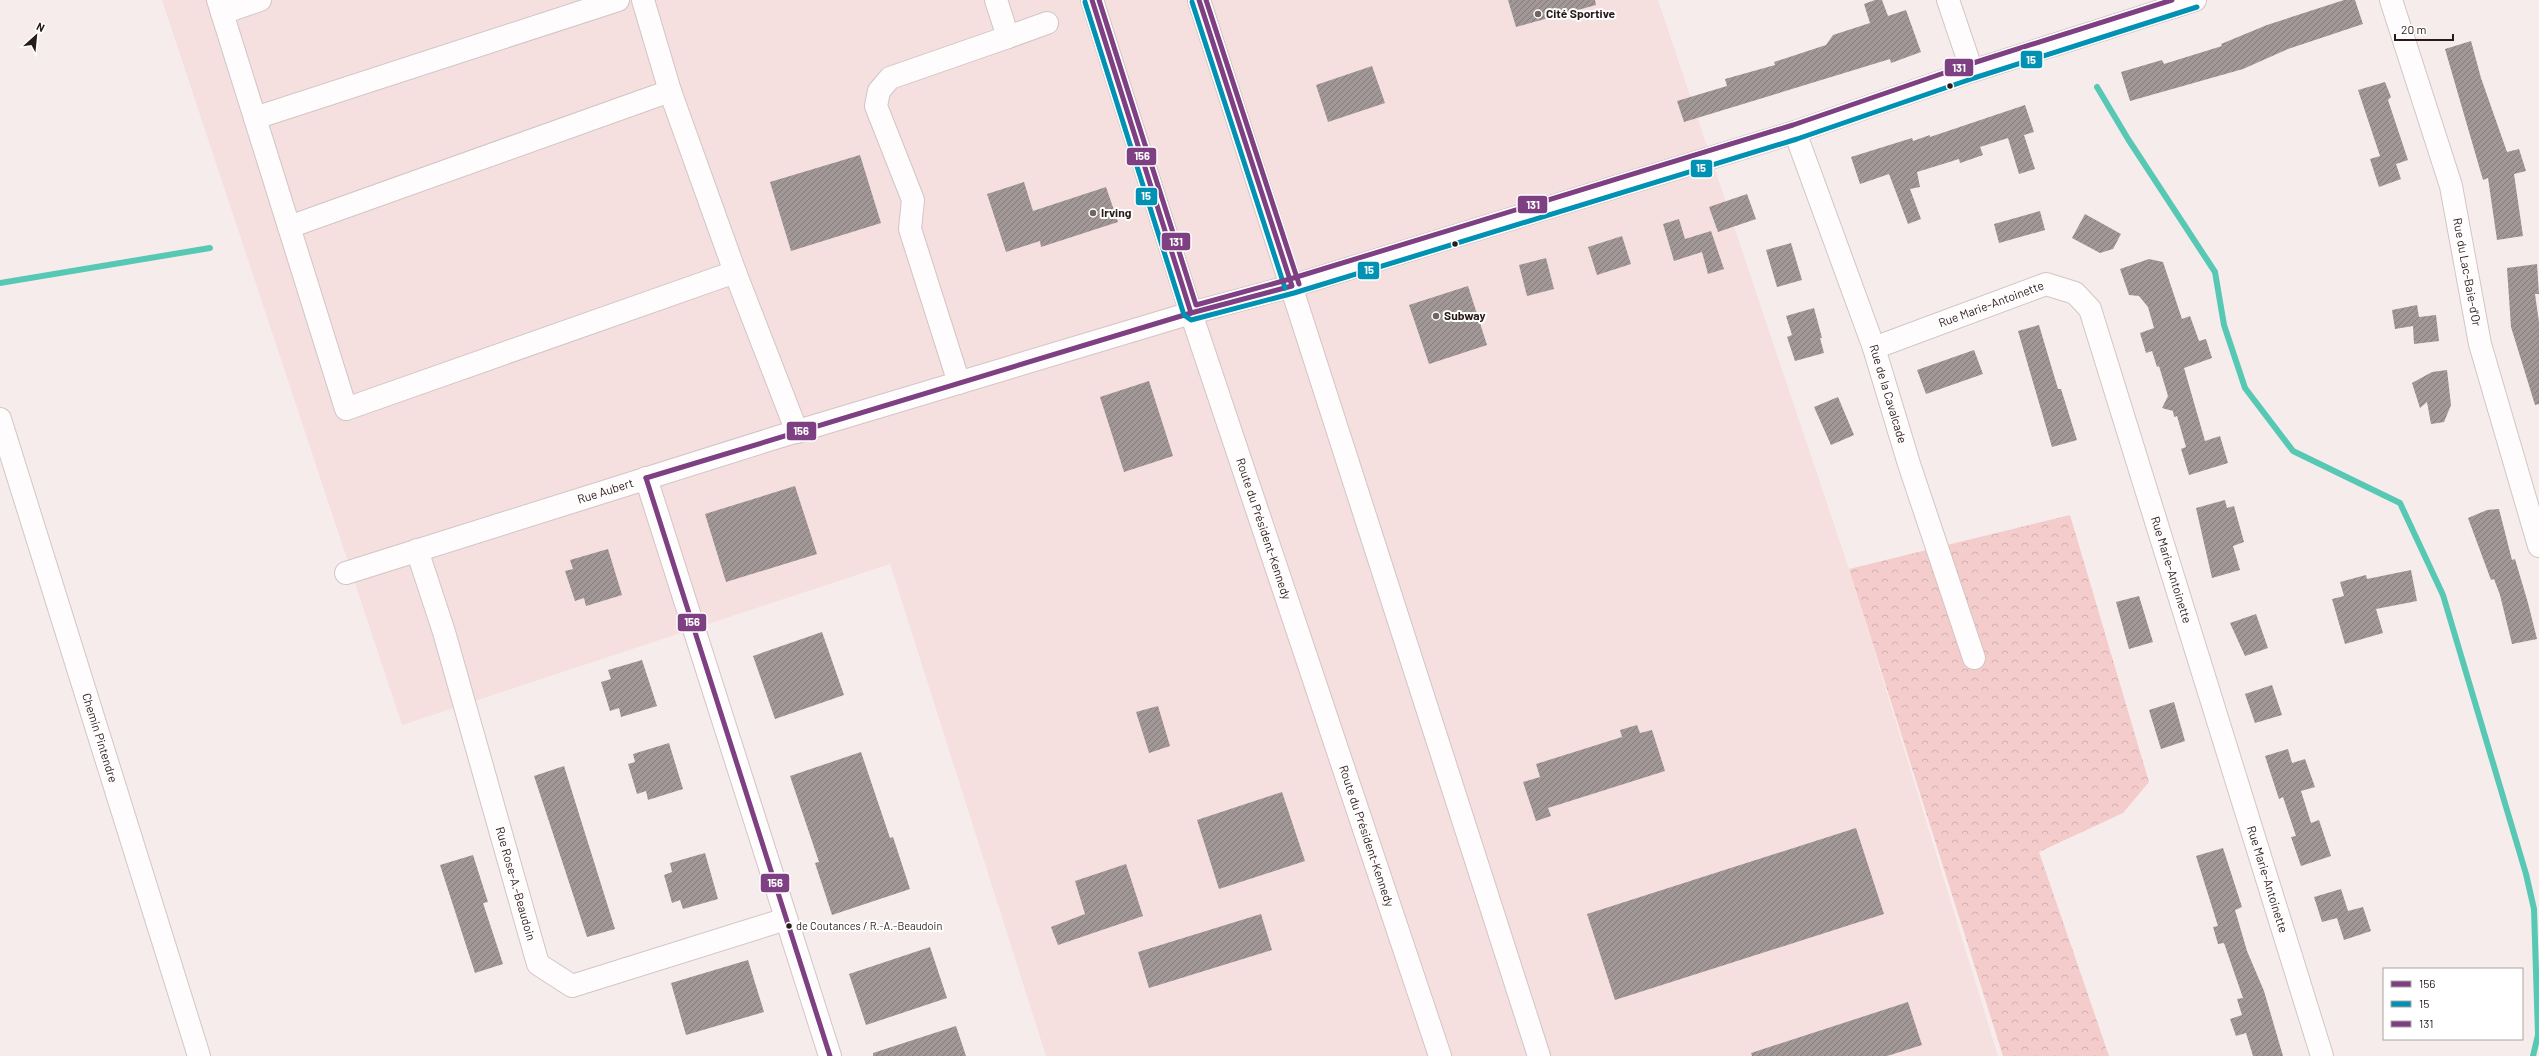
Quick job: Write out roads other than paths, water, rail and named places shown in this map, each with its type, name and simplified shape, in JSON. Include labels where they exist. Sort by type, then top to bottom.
[{"type":"street","points":[[260,0],[220,6],[346,409],[735,272]]},
{"type":"street","points":[[255,118],[618,0]]},
{"type":"street","points":[[643,0],[670,91],[735,272],[797,432]]},
{"type":"street","points":[[996,0],[1008,37]]},
{"type":"street","name":"Route du Président-Kennedy","points":[[1092,0],[1191,313],[1440,1056]]},
{"type":"street","points":[[1199,0],[1539,1056]]},
{"type":"street","points":[[1948,0],[1972,71]]},
{"type":"street","name":"Rue Aubert","points":[[346,573],[797,432],[1191,313],[1292,286],[1796,132],[1972,71],[2195,0]]},
{"type":"street","name":"Rue du Lac-Baie-d'Or","points":[[2391,0],[2451,186],[2480,344],[2536,522],[2539,546]]},
{"type":"street","points":[[959,383],[910,229],[913,200],[876,106],[879,91],[890,78],[1047,23]]},
{"type":"street","points":[[289,227],[670,91]]},
{"type":"street","name":"Rue de la Cavalcade","points":[[1796,132],[1874,348],[1909,464],[1974,658]]},
{"type":"street","name":"Rue Marie-Antoinette","points":[[1874,348],[2046,284],[2074,293],[2090,309],[2322,1056]]},
{"type":"street","name":"Chemin Pintendre","points":[[0,419],[199,1056]]},
{"type":"street","points":[[646,478],[830,1056]]},
{"type":"street","name":"Rue Rose-A.-Beaudoin","points":[[417,550],[444,632],[538,964],[572,986],[786,919]]},
{"type":"waterway","points":[[2097,87],[2128,139],[2215,272],[2224,325],[2245,388],[2293,451],[2400,503],[2443,595],[2526,874],[2534,909],[2538,1035],[2533,1056]]},
{"type":"waterway","points":[[0,283],[210,248]]},
{"type":"place","name":"Cité Sportive","points":[[1538,14]]},
{"type":"place","name":"Irving","points":[[1093,213]]},
{"type":"place","name":"Subway","points":[[1436,316]]},
{"type":"place","name":"de Coutances / R.-A.-Beaudoin","points":[[789,926]]}]
